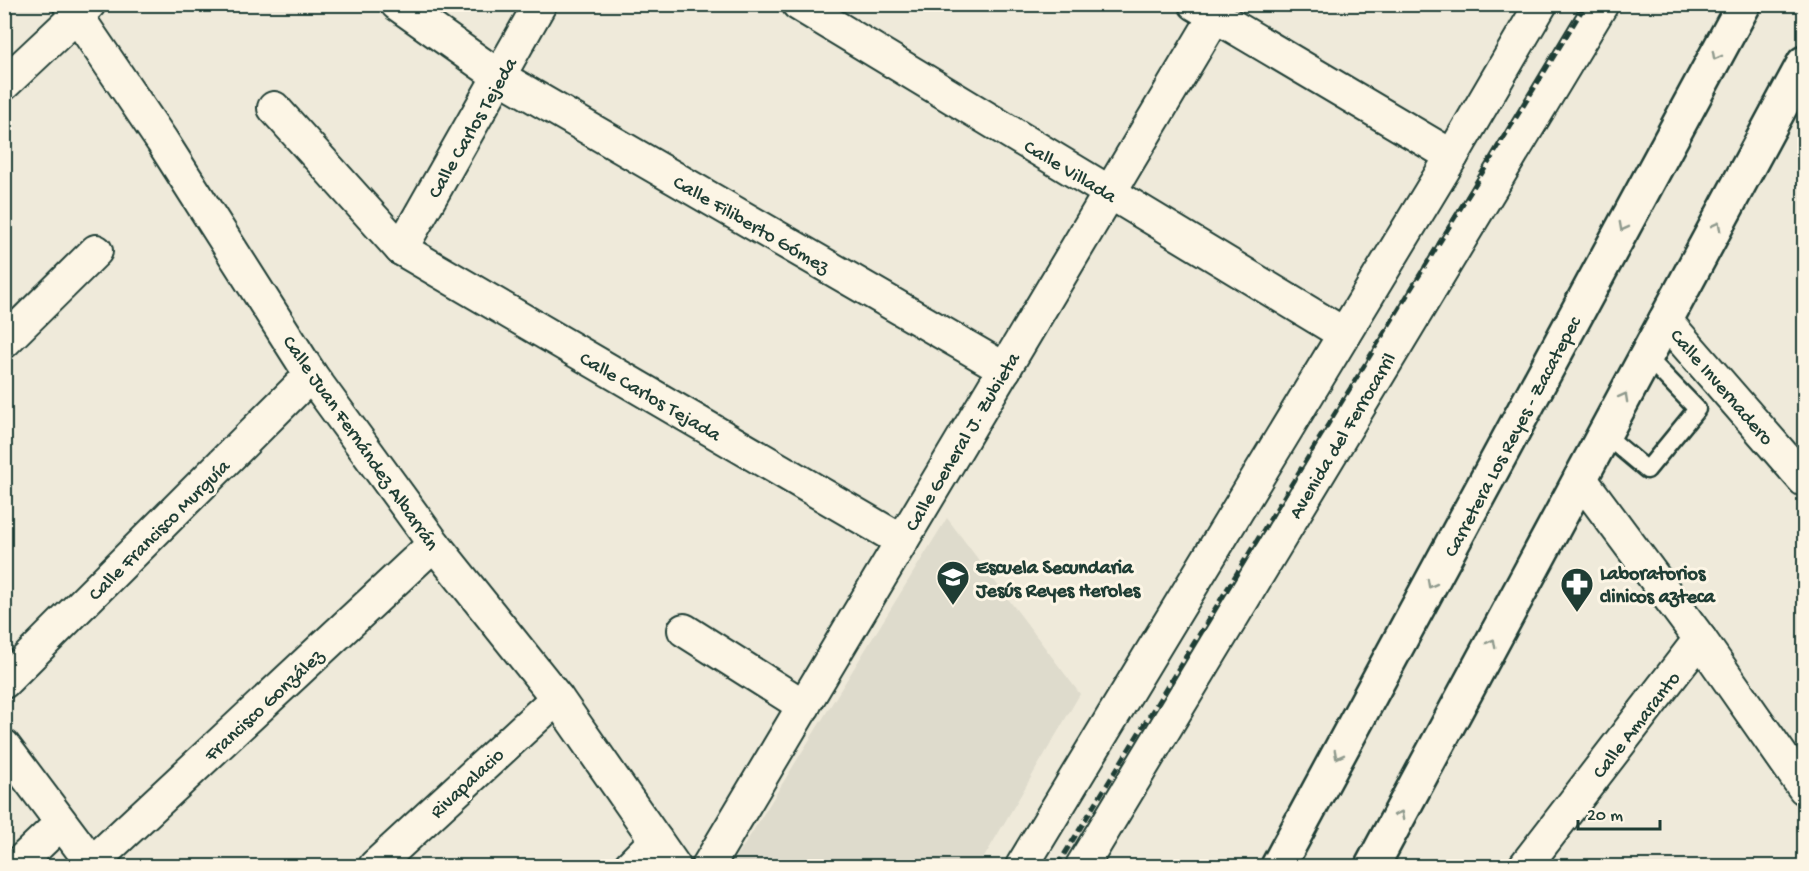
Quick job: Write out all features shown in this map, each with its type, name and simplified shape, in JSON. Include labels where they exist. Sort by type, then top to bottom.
[{"type":"main road","name":"Carretera Los Reyes - Zacatepec","points":[[1278,867],[1744,4]]},
{"type":"main road","points":[[1372,867],[1804,63]]},
{"type":"street","name":"Calle Filiberto Gómez","points":[[397,4],[500,76],[1005,369]]},
{"type":"street","name":"Calle Carlos Tejeda","points":[[401,249],[540,4]]},
{"type":"street","name":"Calle Villada","points":[[798,4],[1344,334]]},
{"type":"street","points":[[1022,867],[1452,156],[1541,4]]},
{"type":"street","name":"Avenida del Ferrocarril","points":[[1082,867],[1602,4]]},
{"type":"street","points":[[4,84],[78,8]]},
{"type":"street","name":"Calle Juan Fernández Albarrán","points":[[78,8],[311,375],[434,544],[557,698],[674,867]]},
{"type":"street","name":"Calle General J. Zubieta","points":[[708,867],[1110,193],[1205,10]]},
{"type":"street","points":[[1205,10],[1452,156]]},
{"type":"street","name":"Calle Carlos Tejada","points":[[274,108],[401,249],[902,542]]},
{"type":"street","points":[[4,342],[96,251]]},
{"type":"street","name":"Calle Invernadero","points":[[1665,320],[1804,480]]},
{"type":"street","name":"Calle Francisco Murguía","points":[[4,682],[311,375]]},
{"type":"street","points":[[1580,478],[1700,639],[1804,788]]},
{"type":"street","name":"Francisco González","points":[[93,865],[434,544]]},
{"type":"street","points":[[684,630],[804,706]]},
{"type":"street","name":"Calle Amaranto","points":[[1526,867],[1700,639]]},
{"type":"street","name":"Rivapalacio","points":[[375,867],[557,698]]},
{"type":"street","points":[[4,746],[93,865]]},
{"type":"street","points":[[16,867],[61,823]]},
{"type":"street","points":[[630,867],[656,840]]},
{"type":"lane","points":[[1604,434],[1647,470],[1697,409],[1646,356]]},
{"type":"shaded area","name":"Escuela Secundaria Jesús Reyes Heroles","points":[[947,518],[1080,694],[979,866],[728,866],[745,844]]},
{"type":"railway","points":[[1057,866],[1586,4]]},
{"type":"place","name":"Escuela Secundaria Jesús Reyes Heroles","points":[[953,606]]},
{"type":"place","name":"Laboratorios clinicos azteca","points":[[1577,613]]}]
